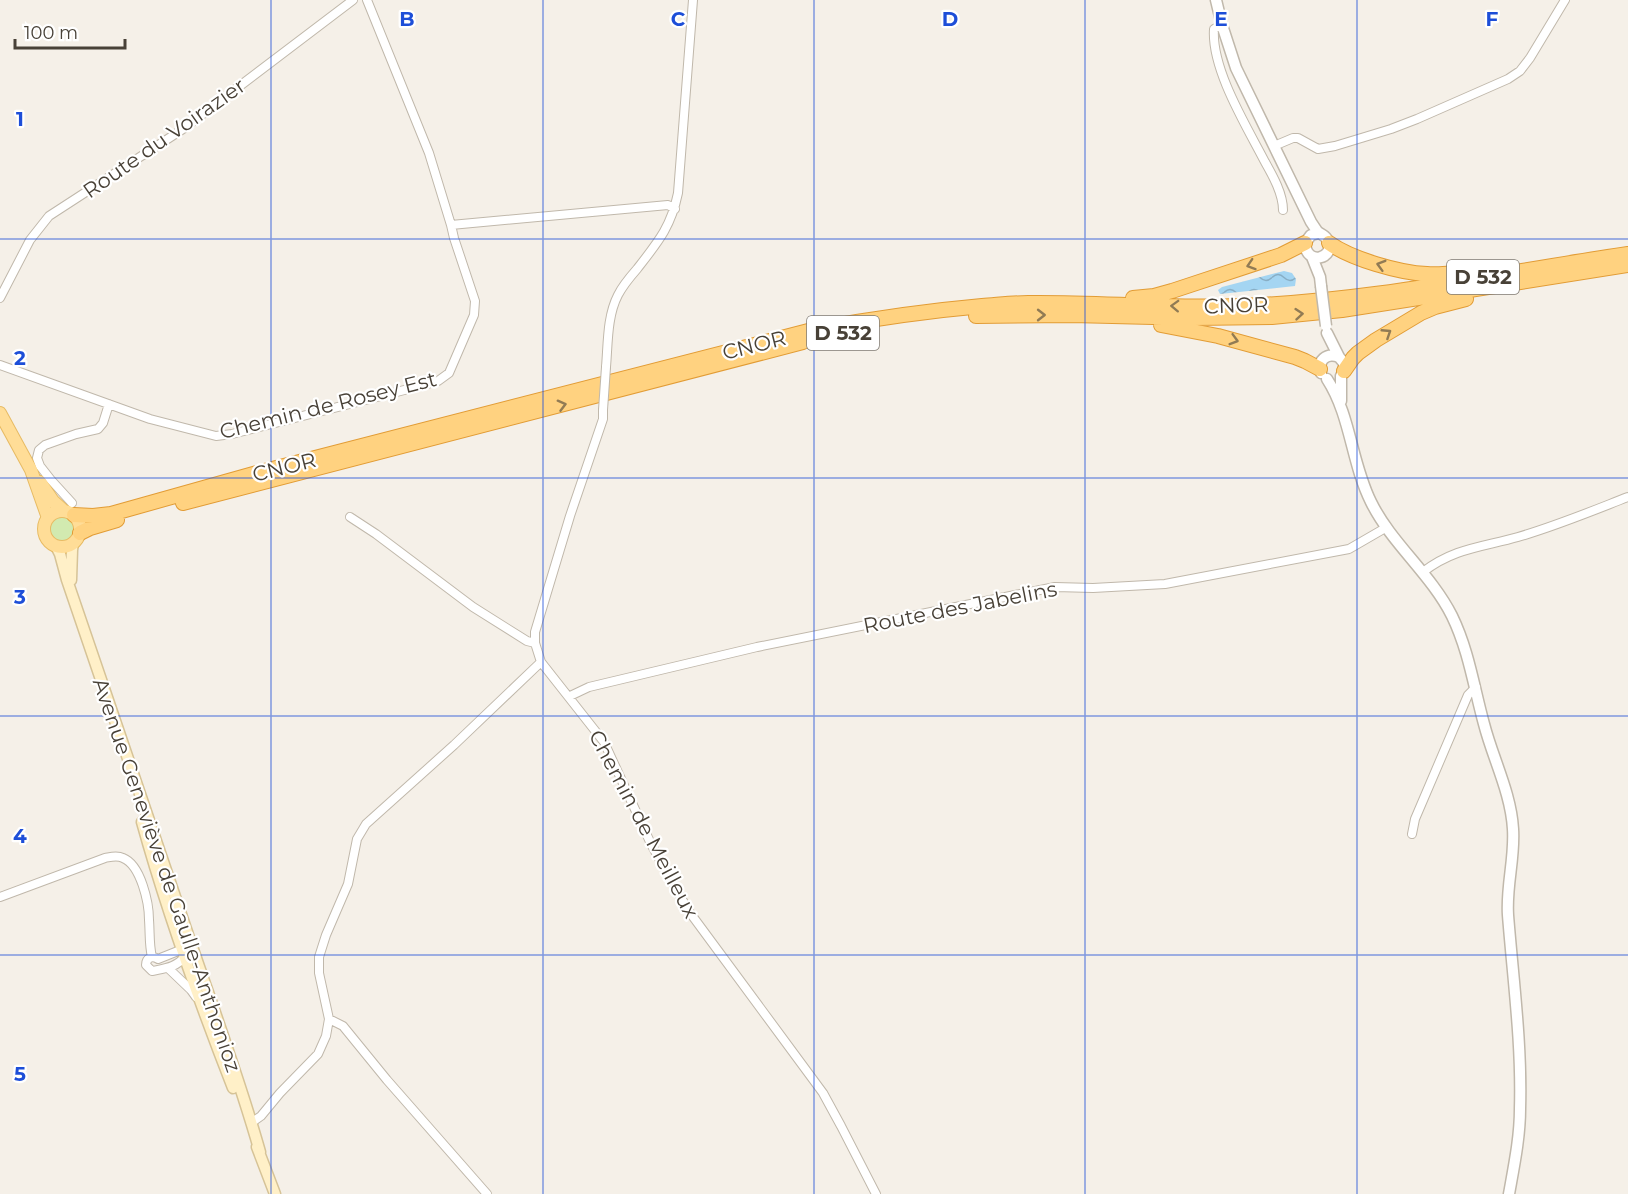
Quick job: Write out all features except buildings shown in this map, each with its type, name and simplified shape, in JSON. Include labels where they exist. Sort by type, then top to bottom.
[{"type":"highway","points":[[1324,238],[1347,253],[1408,272],[1427,274],[1543,268]]},
{"type":"highway","points":[[1024,303],[1080,298],[1154,296],[1281,255],[1306,241]]},
{"type":"highway","name":"CNOR","points":[[70,510],[93,516],[111,514],[256,473],[816,329],[913,313],[1024,303],[1192,307],[1303,302],[1338,299],[1628,254]]},
{"type":"highway","points":[[1342,373],[1353,358],[1376,340],[1407,320],[1435,307],[1493,292],[1557,282],[1621,266]]},
{"type":"highway","name":"CNOR","points":[[77,538],[90,528],[113,521],[819,338],[897,324],[969,316],[1272,317],[1342,310],[1621,266]]},
{"type":"highway","points":[[1072,315],[1170,326],[1218,336],[1295,357],[1323,369]]},
{"type":"main road","points":[[0,413],[31,470],[53,501],[70,510],[80,527],[77,538],[62,547],[56,546],[45,535],[45,524],[52,514],[70,510]]},
{"type":"main road","points":[[31,470],[48,518]]},
{"type":"main road","name":"Avenue Geneviève de Gaulle-Anthonioz","points":[[73,598],[72,550],[77,538]]},
{"type":"main road","name":"Avenue Geneviève de Gaulle-Anthonioz","points":[[56,546],[275,1194]]},
{"type":"main road","name":"Avenue Geneviève de Gaulle-Anthonioz","points":[[124,749],[132,788],[151,853],[211,1032],[260,1152]]},
{"type":"street","name":"Route du Voirazier","points":[[0,298],[30,240],[49,216],[183,129],[353,0]]},
{"type":"street","name":"Chemin de Rosey Est","points":[[0,365],[150,419],[222,436],[438,381],[449,373],[475,311],[475,301],[429,153],[367,0]]},
{"type":"street","points":[[350,517],[473,607],[527,641],[535,643],[535,632],[570,516],[603,419],[610,322],[618,295],[662,237],[675,209],[693,0]]},
{"type":"street","points":[[1216,0],[1221,25],[1236,68],[1302,205],[1324,238],[1328,251],[1318,257]]},
{"type":"street","points":[[1274,146],[1293,138],[1298,138],[1318,149],[1335,146],[1408,122],[1508,79],[1520,71],[1565,0]]},
{"type":"street","points":[[1221,25],[1214,29],[1213,37],[1219,63],[1228,89],[1274,178],[1283,210]]},
{"type":"street","points":[[451,225],[668,205],[675,209]]},
{"type":"street","points":[[1302,205],[1306,252],[1318,257]]},
{"type":"street","points":[[1306,241],[1315,233],[1324,238]]},
{"type":"street","points":[[1318,257],[1327,330],[1323,369],[1341,405],[1363,485],[1387,527],[1439,594],[1452,617],[1462,640],[1486,732],[1512,816],[1513,832],[1507,896],[1517,1007],[1520,1110],[1518,1143],[1509,1194]]},
{"type":"street","points":[[1327,330],[1344,363],[1341,405]]},
{"type":"street","points":[[1323,369],[1331,355],[1339,357]]},
{"type":"street","points":[[1323,369],[1335,380],[1342,373]]},
{"type":"street","points":[[70,510],[40,466],[37,458],[39,450],[45,445],[75,434],[98,429],[103,423],[109,404]]},
{"type":"street","points":[[1423,572],[1448,556],[1544,529],[1628,497]]},
{"type":"street","name":"Route des Jabelins","points":[[570,696],[589,687],[757,647],[1055,587],[1093,588],[1165,584],[1349,549],[1387,527]]},
{"type":"street","name":"Chemin de Meilleux","points":[[535,643],[541,662],[604,742],[651,844],[688,910],[822,1093],[876,1194]]},
{"type":"street","points":[[251,1123],[261,1116],[318,1054],[326,1036],[329,1019],[319,973],[320,957],[326,935],[348,884],[357,840],[366,824],[454,746],[541,662]]},
{"type":"street","points":[[1412,834],[1415,819],[1468,695],[1476,687]]},
{"type":"street","points":[[0,897],[105,858],[116,856],[125,858],[133,864],[139,874],[147,903],[155,958],[160,964],[158,968]]},
{"type":"street","points":[[185,952],[147,960],[147,968],[152,971],[158,968],[168,969],[177,964],[185,952],[188,935]]},
{"type":"street","points":[[185,952],[205,982]]},
{"type":"street","points":[[168,969],[195,996],[211,1032]]},
{"type":"street","points":[[329,1019],[343,1026],[487,1194]]},
{"type":"green space","points":[[62,517],[67,518],[73,524],[73,534],[67,540],[62,541],[57,540],[51,534],[50,529],[51,524],[57,518]]},
{"type":"water","points":[[1284,271],[1292,273],[1296,279],[1295,286],[1220,294],[1218,290],[1222,287]]}]
